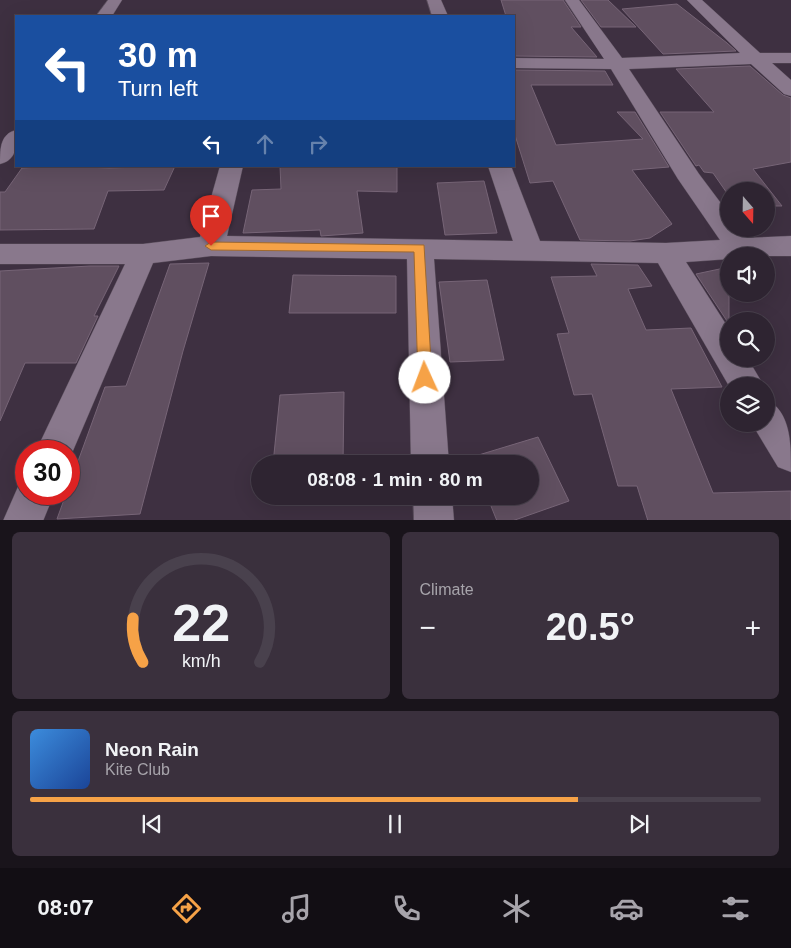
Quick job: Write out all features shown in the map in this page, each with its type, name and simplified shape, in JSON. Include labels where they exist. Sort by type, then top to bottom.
[{"type":"street","points":[[105,15],[115,0]]},
{"type":"street","points":[[434,0],[440,15]]},
{"type":"street","points":[[572,0],[617,64],[690,179],[739,247]]},
{"type":"street","points":[[694,0],[714,21],[791,90]]},
{"type":"street","points":[[515,63],[617,64],[791,58]]},
{"type":"street","points":[[0,157],[15,137]]},
{"type":"street","points":[[211,246],[232,167]]},
{"type":"street","points":[[499,167],[531,252]]},
{"type":"street","points":[[0,254],[143,254],[211,246],[420,248],[531,252],[666,252],[720,249]]},
{"type":"street","points":[[766,247],[791,246]]},
{"type":"street","points":[[420,248],[430,455]]},
{"type":"street","points":[[666,252],[720,343]]},
{"type":"street","points":[[59,440],[143,254]]},
{"type":"street","points":[[775,430],[791,454]]},
{"type":"street","points":[[23,520],[30,505]]},
{"type":"street","points":[[433,505],[434,520]]},
{"type":"building","points":[[501,0],[563,0],[581,27],[571,27],[597,57],[515,56],[515,15],[506,15]]},
{"type":"building","points":[[581,0],[608,0],[636,27],[601,27]]},
{"type":"building","points":[[677,4],[736,51],[663,54],[622,9]]},
{"type":"building","points":[[750,66],[783,95],[791,98],[791,162],[753,169],[763,182],[720,183],[713,173],[704,172],[699,165],[696,166],[660,112],[714,112],[676,69]]},
{"type":"building","points":[[515,70],[605,71],[613,85],[531,85],[556,145],[643,139],[617,112],[635,112],[669,167],[632,170],[672,224],[650,238],[630,241],[580,240],[553,181],[530,183],[515,135]]},
{"type":"building","points":[[175,167],[164,190],[108,191],[94,229],[0,230],[0,192],[5,192],[22,168]]},
{"type":"building","points":[[280,167],[397,167],[397,192],[357,191],[363,233],[321,236],[320,230],[243,233],[252,190],[281,189]]},
{"type":"building","points":[[484,181],[497,233],[445,235],[437,183]]},
{"type":"building","points":[[775,197],[782,206],[775,206]]},
{"type":"building","points":[[209,263],[183,351],[140,514],[57,519],[62,505],[80,505],[80,456],[105,387],[126,386],[170,264]]},
{"type":"building","points":[[591,264],[638,265],[652,286],[628,289],[646,330],[691,328],[720,383],[720,387],[671,389],[713,493],[791,491],[791,520],[648,520],[637,486],[618,486],[592,394],[574,395],[557,334],[569,333],[551,277],[597,276]]},
{"type":"building","points":[[119,266],[94,316],[98,316],[76,363],[25,363],[0,421],[0,271]]},
{"type":"building","points":[[720,269],[720,302],[729,302],[729,312],[721,312],[696,274]]},
{"type":"building","points":[[293,275],[396,276],[396,313],[289,313]]},
{"type":"building","points":[[487,280],[504,360],[450,362],[439,282]]},
{"type":"building","points":[[344,392],[343,455],[274,455],[280,395]]},
{"type":"building","points":[[538,437],[569,501],[515,520],[497,520],[491,505],[539,505],[539,455],[479,455]]},
{"type":"route","points":[[211,246],[420,248],[425,378]]}]
